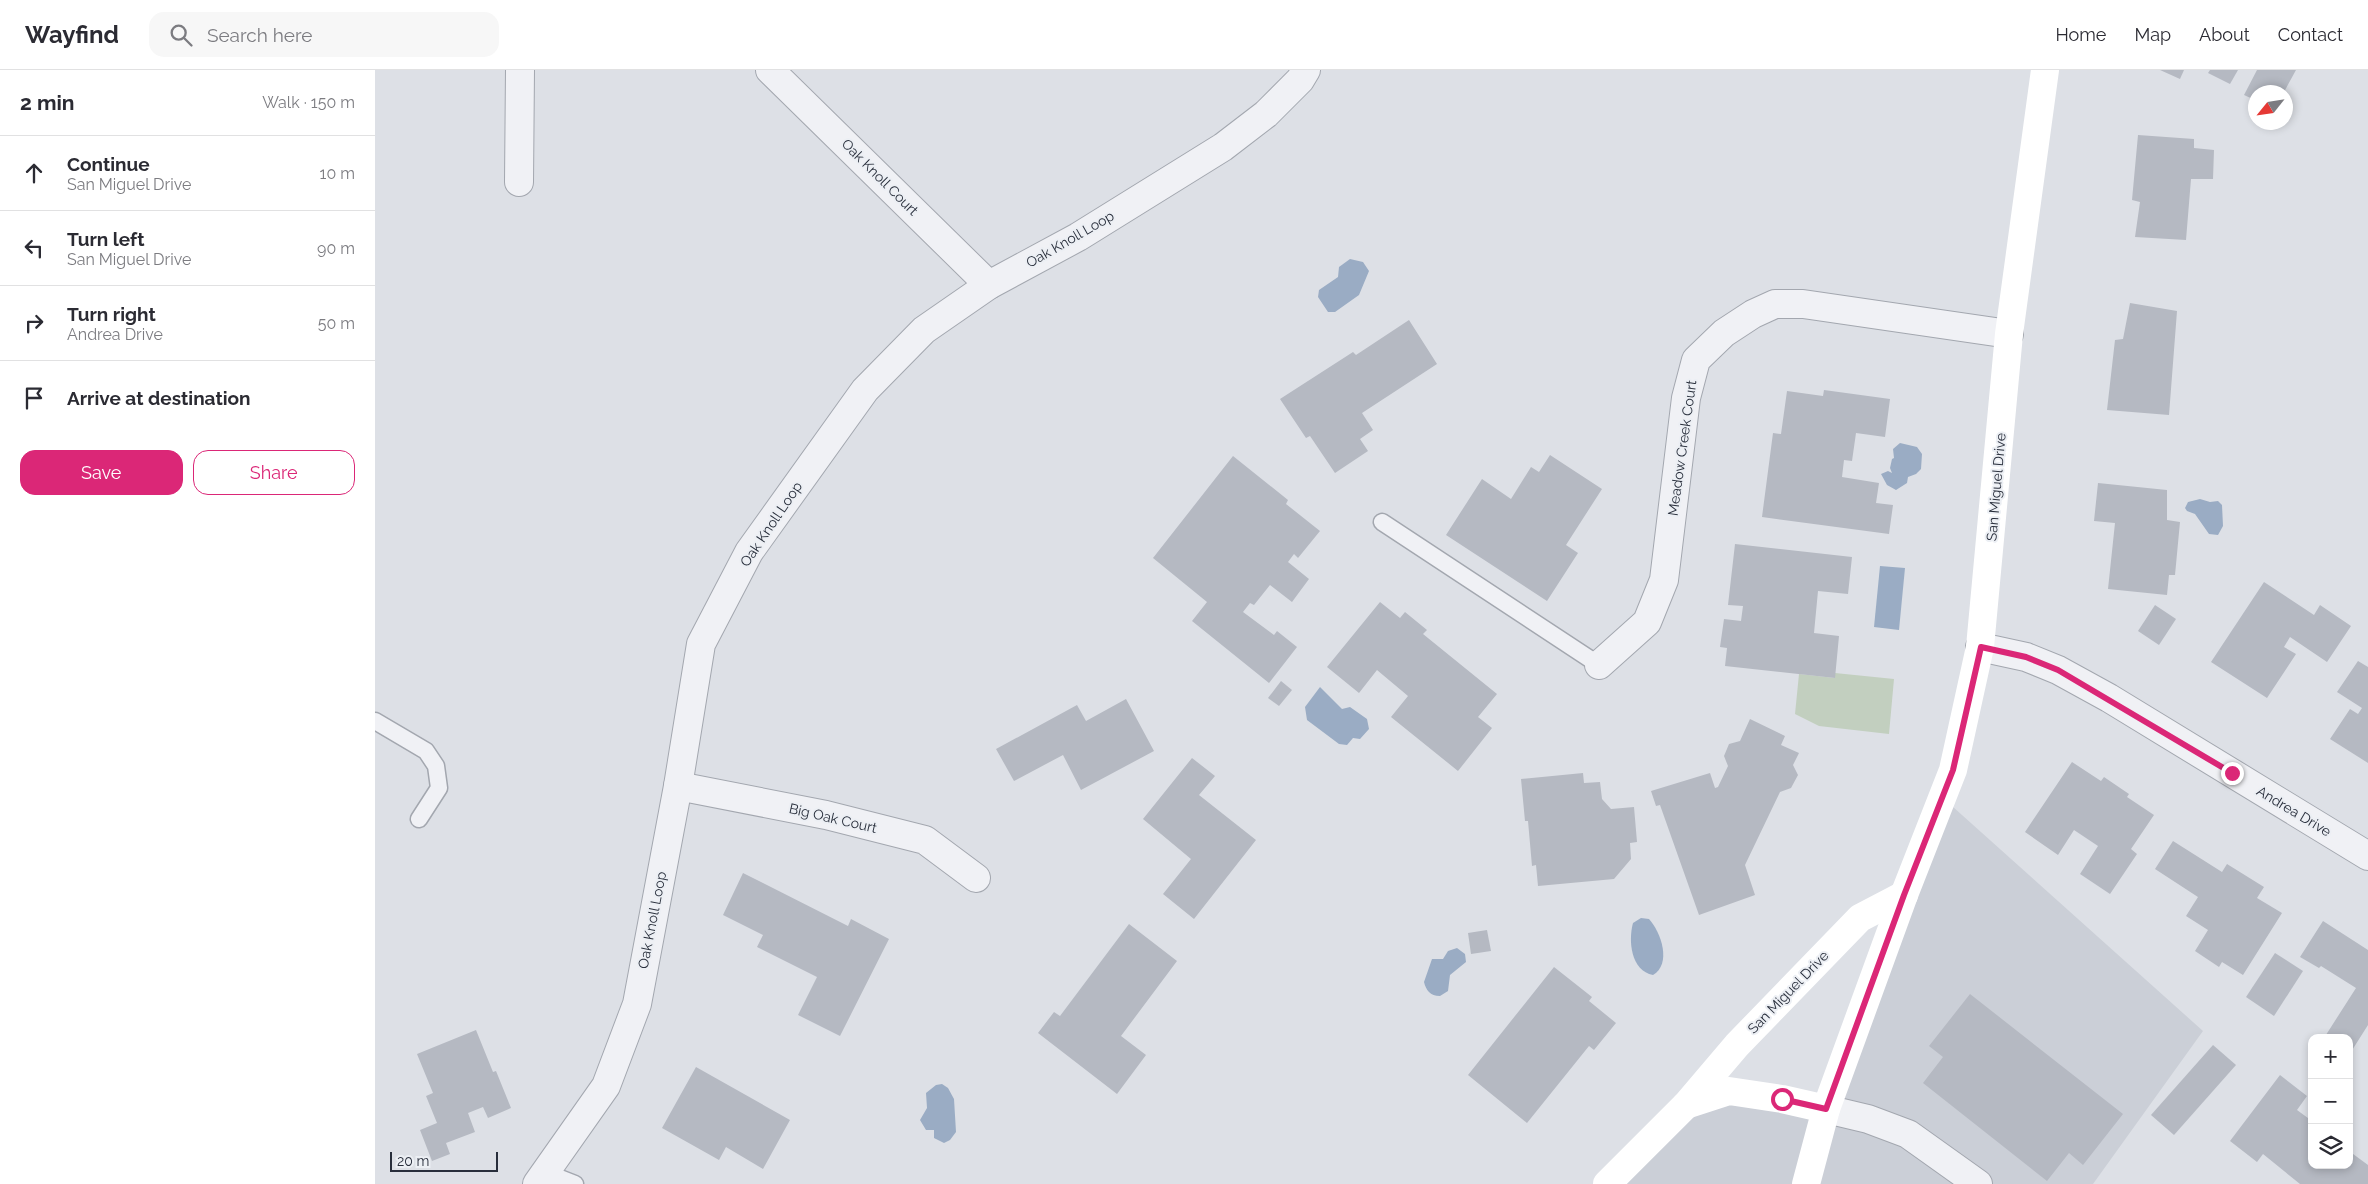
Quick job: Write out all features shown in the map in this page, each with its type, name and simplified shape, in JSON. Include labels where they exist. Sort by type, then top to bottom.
[{"type":"street","points":[[519,182],[521,70]]},
{"type":"street","name":"Oak Knoll Court","points":[[770,70],[989,285]]},
{"type":"street","name":"Oak Knoll Loop","points":[[542,1178],[606,1086],[637,1004],[678,786],[701,644],[749,552],[865,390],[924,330],[989,285],[1078,237],[1223,147],[1266,114],[1300,80],[1306,70]]},
{"type":"street","name":"San Miguel Drive","points":[[1686,1105],[1729,1091],[1782,1099],[1826,1109],[1904,895],[1953,770],[1981,647],[2009,334],[2045,70]]},
{"type":"street","name":"Meadow Creek Court","points":[[1599,665],[1647,622],[1664,580],[1686,398],[1696,360],[1724,332],[1753,314],[1775,304],[1803,304],[2009,334]]},
{"type":"street","name":"Andrea Drive","points":[[1981,647],[2026,657],[2058,670],[2109,698],[2368,856]]},
{"type":"street","name":"Big Oak Court","points":[[678,786],[826,815],[925,840],[976,878]]},
{"type":"street","name":"San Miguel Drive","points":[[1607,1184],[1686,1105],[1737,1045],[1860,918],[1904,895]]},
{"type":"street","points":[[1807,1184],[1826,1109],[1868,1119],[1908,1134],[1978,1184]]},
{"type":"lane","points":[[1382,522],[1599,665]]},
{"type":"lane","points":[[375,721],[426,750],[436,766],[439,788],[419,819]]},
{"type":"lane","points":[[542,1178],[575,1184]]},
{"type":"shaded area","points":[[1943,798],[2203,1031],[2093,1184],[1607,1184],[1686,1105],[1729,1091],[1826,1109]]},
{"type":"green space","points":[[1835,673],[1894,679],[1889,734],[1819,726],[1795,714],[1799,674],[1835,678]]},
{"type":"water","points":[[1350,259],[1363,262],[1369,271],[1359,295],[1335,312],[1328,312],[1318,297],[1319,290],[1338,277],[1339,267]]},
{"type":"water","points":[[1900,443],[1917,447],[1922,454],[1921,469],[1916,474],[1908,477],[1907,483],[1896,490],[1887,485],[1881,474],[1888,471],[1892,473],[1890,468],[1894,458],[1893,449]]},
{"type":"water","points":[[2200,499],[2210,502],[2218,501],[2222,505],[2223,526],[2218,535],[2209,534],[2195,514],[2187,511],[2185,508],[2188,502]]},
{"type":"water","points":[[1880,566],[1905,568],[1899,630],[1874,627]]},
{"type":"water","points":[[1320,687],[1342,709],[1350,707],[1367,719],[1369,729],[1360,739],[1353,738],[1347,745],[1339,744],[1307,720],[1305,707]]},
{"type":"water","points":[[1641,918],[1649,919],[1661,940],[1663,948],[1662,963],[1659,970],[1653,975],[1640,968],[1631,946],[1633,923]]},
{"type":"water","points":[[1457,948],[1465,954],[1466,962],[1450,975],[1448,991],[1440,996],[1431,994],[1424,982],[1432,959],[1443,959],[1448,951]]},
{"type":"water","points":[[942,1084],[948,1088],[954,1099],[956,1132],[950,1140],[944,1143],[934,1138],[934,1130],[926,1130],[920,1120],[927,1108],[926,1093],[936,1085]]},
{"type":"building","points":[[2160,70],[2184,70],[2180,79]]},
{"type":"building","points":[[2210,70],[2238,70],[2230,84],[2208,73]]},
{"type":"building","points":[[2257,70],[2296,70],[2288,85],[2249,85]]},
{"type":"building","points":[[2248,87],[2248,97],[2244,95]]},
{"type":"building","points":[[2138,135],[2194,139],[2194,148],[2214,150],[2213,179],[2191,179],[2186,240],[2135,237],[2140,202],[2132,200]]},
{"type":"building","points":[[2130,303],[2177,311],[2169,415],[2107,410],[2115,340],[2123,339]]},
{"type":"building","points":[[1409,320],[1437,364],[1362,413],[1373,430],[1360,439],[1368,451],[1335,473],[1310,436],[1306,438],[1280,399],[1353,352],[1356,355]]},
{"type":"building","points":[[1824,390],[1890,399],[1885,437],[1856,433],[1852,461],[1844,460],[1842,477],[1879,483],[1876,503],[1893,505],[1889,534],[1762,517],[1773,433],[1781,434],[1787,391],[1823,396]]},
{"type":"building","points":[[1550,455],[1602,489],[1566,545],[1578,553],[1547,601],[1446,535],[1482,479],[1511,499],[1531,467],[1539,472]]},
{"type":"building","points":[[1233,456],[1288,500],[1286,504],[1320,531],[1298,558],[1294,554],[1288,562],[1309,579],[1292,602],[1270,585],[1254,605],[1250,603],[1243,612],[1274,635],[1277,631],[1297,647],[1269,683],[1192,621],[1207,602],[1153,558]]},
{"type":"building","points":[[2098,483],[2167,490],[2167,520],[2180,522],[2175,575],[2169,575],[2167,595],[2108,589],[2115,523],[2094,521]]},
{"type":"building","points":[[1735,544],[1852,557],[1848,594],[1818,591],[1814,633],[1839,636],[1835,678],[1725,666],[1727,648],[1720,647],[1724,619],[1741,621],[1743,606],[1728,605]]},
{"type":"building","points":[[2264,582],[2314,615],[2320,605],[2351,626],[2327,662],[2290,637],[2284,647],[2296,654],[2267,698],[2211,662]]},
{"type":"building","points":[[1380,602],[1400,618],[1405,612],[1427,630],[1423,634],[1497,694],[1478,717],[1492,728],[1458,771],[1391,717],[1408,696],[1377,670],[1359,693],[1327,667]]},
{"type":"building","points":[[2155,605],[2176,619],[2159,645],[2138,631]]},
{"type":"building","points":[[2358,661],[2368,667],[2368,763],[2330,739],[2350,709],[2358,714],[2362,708],[2337,692]]},
{"type":"building","points":[[1281,681],[1292,690],[1279,706],[1268,698]]},
{"type":"building","points":[[1126,699],[1154,751],[1081,790],[1063,755],[1014,781],[996,749],[1077,705],[1086,721]]},
{"type":"building","points":[[1750,719],[1785,736],[1781,745],[1799,753],[1793,765],[1798,775],[1791,788],[1780,792],[1745,865],[1755,895],[1699,915],[1660,805],[1656,806],[1651,791],[1710,773],[1715,788],[1718,787],[1728,766],[1724,756],[1729,744],[1740,741]]},
{"type":"building","points":[[1192,758],[1215,776],[1199,795],[1256,840],[1194,919],[1163,894],[1191,859],[1143,819]]},
{"type":"building","points":[[2072,762],[2101,781],[2104,777],[2129,794],[2127,797],[2154,815],[2131,849],[2137,854],[2110,894],[2080,874],[2098,846],[2074,830],[2058,855],[2025,832]]},
{"type":"building","points":[[1583,773],[1584,783],[1600,782],[1602,799],[1611,809],[1634,807],[1637,842],[1630,843],[1631,859],[1614,879],[1538,886],[1536,865],[1532,866],[1528,821],[1525,821],[1521,779]]},
{"type":"building","points":[[2173,841],[2222,872],[2227,864],[2264,887],[2257,898],[2282,913],[2243,975],[2222,962],[2219,967],[2195,951],[2208,930],[2186,916],[2198,897],[2155,869]]},
{"type":"building","points":[[743,873],[848,926],[851,919],[889,939],[840,1036],[798,1015],[817,977],[757,947],[763,935],[723,915]]},
{"type":"building","points":[[2323,921],[2368,950],[2368,1025],[2353,1049],[2353,1034],[2327,1034],[2356,988],[2321,966],[2319,968],[2300,957]]},
{"type":"building","points":[[1129,924],[1177,961],[1121,1036],[1146,1055],[1117,1094],[1038,1033],[1054,1012],[1060,1016]]},
{"type":"building","points":[[1487,930],[1491,951],[1471,954],[1468,933]]},
{"type":"building","points":[[2275,953],[2303,971],[2274,1016],[2246,997]]},
{"type":"building","points":[[1554,967],[1592,997],[1589,1001],[1616,1023],[1594,1050],[1589,1046],[1527,1123],[1468,1075]]},
{"type":"building","points":[[1970,994],[2123,1114],[2083,1165],[2069,1153],[2047,1181],[1923,1083],[1943,1057],[1929,1046]]},
{"type":"building","points":[[476,1030],[493,1072],[496,1071],[511,1108],[488,1118],[483,1107],[468,1113],[475,1132],[446,1143],[450,1154],[432,1161],[420,1130],[437,1123],[426,1096],[433,1093],[417,1054]]},
{"type":"building","points":[[2213,1045],[2236,1065],[2174,1135],[2151,1115]]},
{"type":"building","points":[[696,1067],[790,1120],[763,1169],[726,1147],[719,1160],[662,1128]]},
{"type":"building","points":[[2280,1075],[2307,1096],[2297,1110],[2308,1118],[2308,1169],[2353,1169],[2353,1154],[2368,1165],[2368,1184],[2300,1184],[2263,1154],[2257,1162],[2230,1141]]},
{"type":"route","points":[[1782,1099],[1826,1109],[1904,895],[1953,770],[1981,647],[2026,657],[2058,670],[2109,698],[2232,773]]}]
